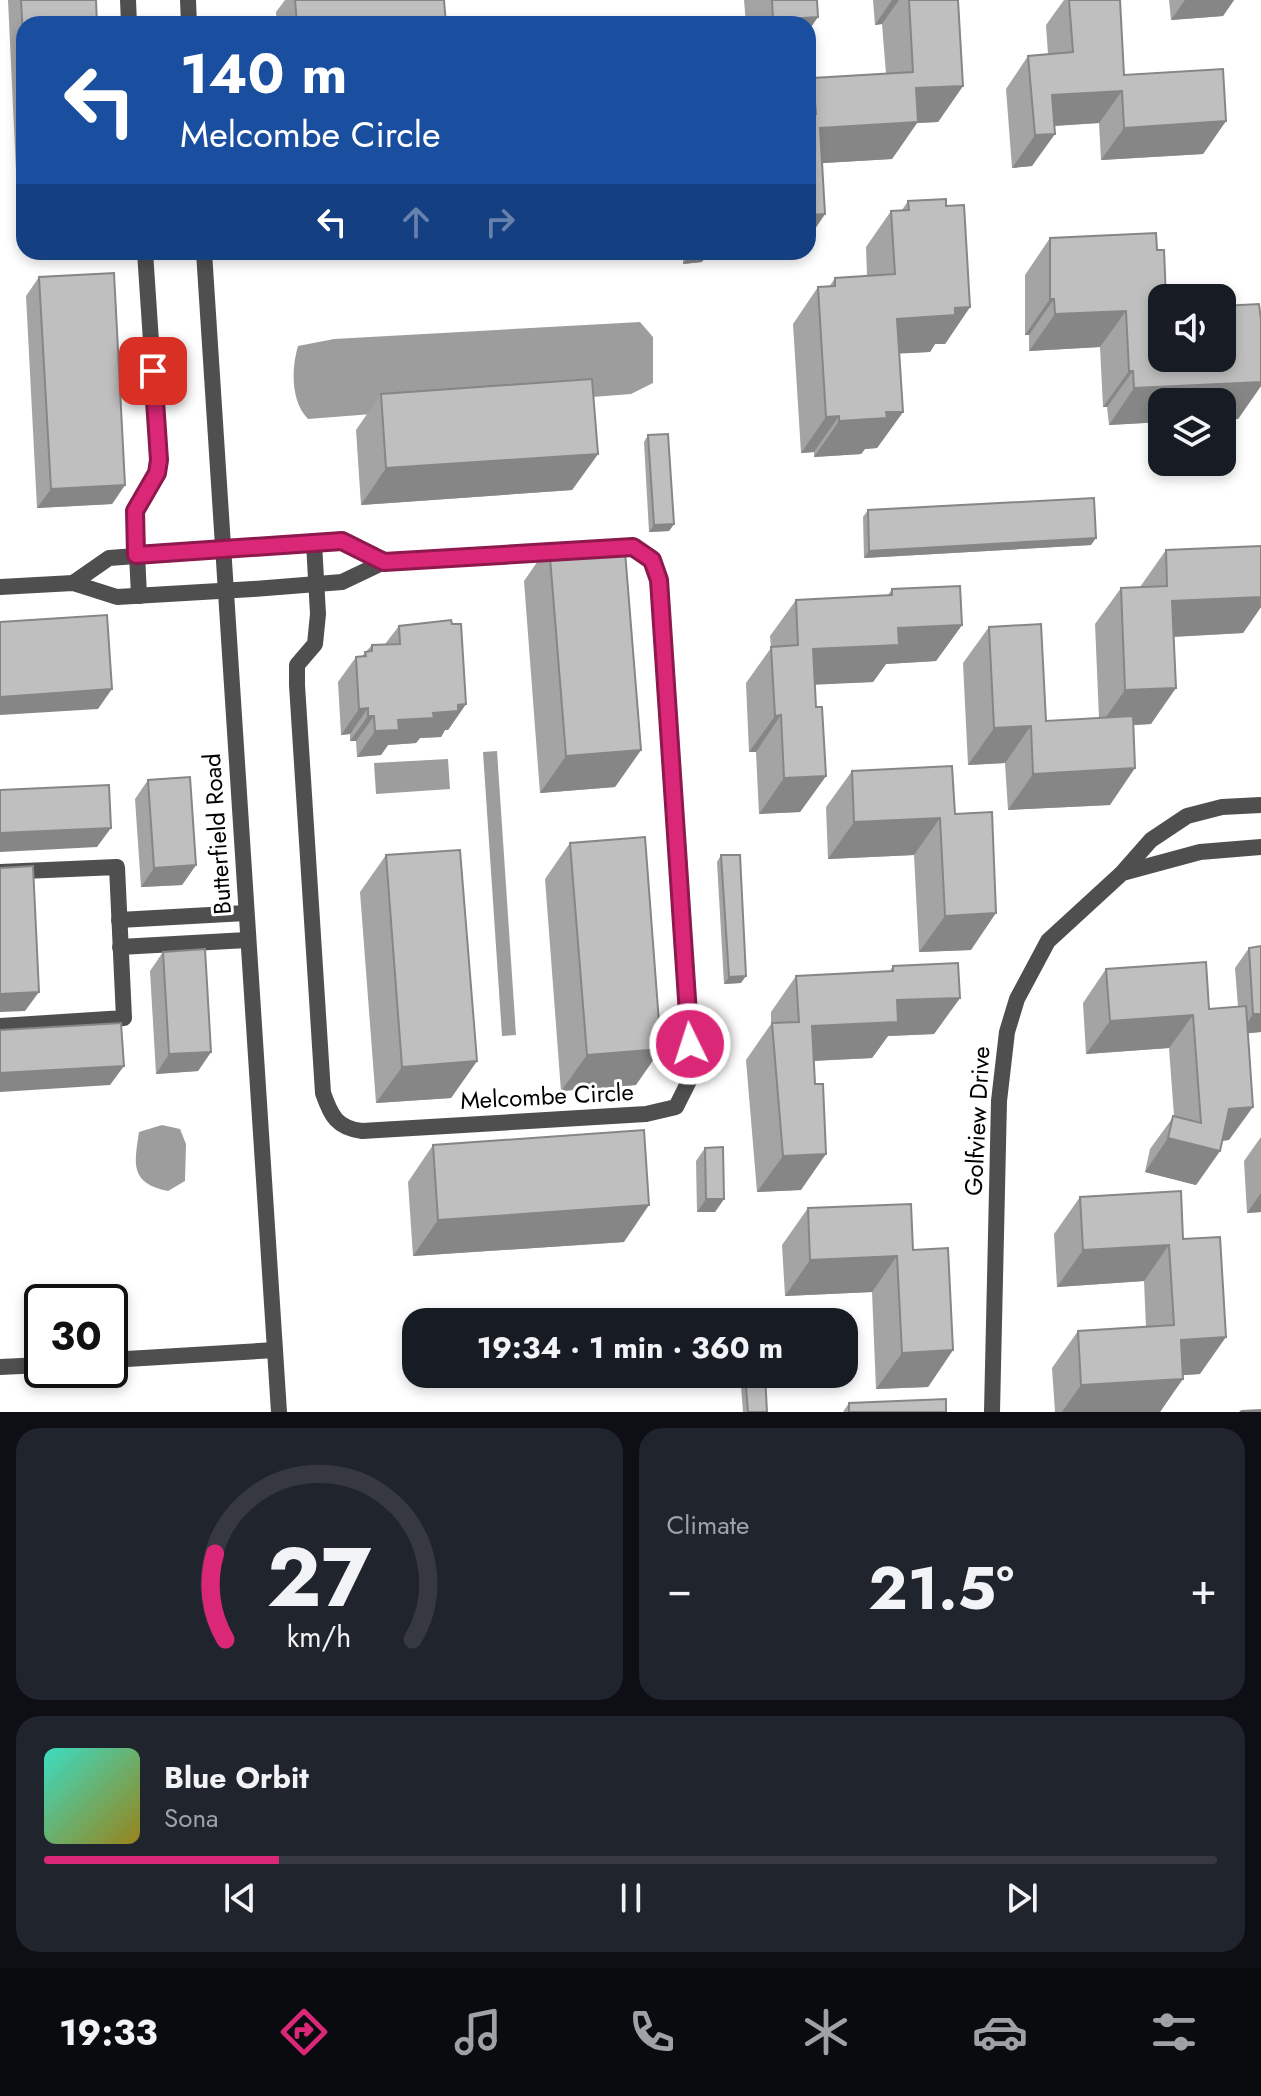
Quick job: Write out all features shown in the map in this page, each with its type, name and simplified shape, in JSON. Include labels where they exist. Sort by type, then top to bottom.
[{"type":"street","points":[[139,596],[135,511],[157,473],[159,460],[146,260]]},
{"type":"street","name":"Butterfield Road","points":[[204,260],[279,1412]]},
{"type":"street","points":[[0,587],[73,583],[109,558],[342,541],[384,562]]},
{"type":"street","name":"Melcombe Circle","points":[[73,583],[117,597],[316,585],[342,582],[384,562],[633,547],[652,560],[659,580],[692,1075],[676,1107],[646,1114],[362,1131],[347,1129],[335,1120],[323,1093],[297,685],[297,665],[315,644],[316,585],[314,543]]},
{"type":"street","name":"Golfview Drive","points":[[992,1412],[999,1101],[1007,1032],[1027,977],[1048,941],[1121,874],[1151,840],[1187,816],[1222,807],[1261,805]]},
{"type":"street","name":"Golfview Drive","points":[[1121,874],[1144,864],[1200,852],[1261,847]]},
{"type":"street","points":[[0,872],[117,867],[124,1018],[0,1026]]},
{"type":"street","points":[[119,920],[246,913]]},
{"type":"street","points":[[120,947],[247,940]]},
{"type":"street","points":[[128,1359],[275,1350]]},
{"type":"street","points":[[0,1367],[24,1366]]},
{"type":"shaded area","points":[[640,322],[653,337],[653,383],[631,394],[308,419],[298,404],[294,365],[298,346],[334,339]]},
{"type":"shaded area","points":[[497,751],[516,1035],[502,1036],[483,752]]},
{"type":"shaded area","points":[[448,759],[450,789],[376,794],[374,763]]},
{"type":"shaded area","points":[[162,1125],[180,1129],[186,1144],[185,1181],[168,1191],[156,1188],[141,1178],[136,1163],[139,1132]]},
{"type":"building","points":[[21,0],[96,0],[97,16],[22,16]]},
{"type":"building","points":[[295,0],[444,0],[445,16],[296,16]]},
{"type":"building","points":[[772,0],[817,0],[818,17],[773,16]]},
{"type":"building","points":[[909,0],[958,0],[963,86],[916,88],[918,122],[820,128],[825,214],[816,215],[816,78],[913,72]]},
{"type":"building","points":[[1069,0],[1120,0],[1124,75],[1223,69],[1226,121],[1124,128],[1122,91],[1052,95],[1055,134],[1035,135],[1028,56],[1073,52]]},
{"type":"building","points":[[946,199],[946,206],[964,205],[970,307],[955,308],[955,315],[897,319],[903,412],[886,412],[887,418],[839,421],[839,416],[826,417],[818,287],[835,286],[835,278],[895,274],[891,211],[909,210],[908,201]]},
{"type":"building","points":[[1156,233],[1157,250],[1164,250],[1165,284],[1148,284],[1148,372],[1236,372],[1236,305],[1259,304],[1261,382],[1134,388],[1133,371],[1129,371],[1126,311],[1055,314],[1054,299],[1050,299],[1050,238]]},
{"type":"building","points":[[114,273],[125,485],[51,489],[39,277]]},
{"type":"building","points":[[592,379],[598,454],[386,468],[381,394]]},
{"type":"building","points":[[668,434],[674,524],[654,525],[648,435]]},
{"type":"building","points":[[1094,498],[1096,538],[869,551],[868,510]]},
{"type":"building","points":[[624,539],[641,750],[566,756],[549,545]]},
{"type":"building","points":[[1261,546],[1261,597],[1172,601],[1176,688],[1125,690],[1121,588],[1167,586],[1166,550]]},
{"type":"building","points":[[960,586],[962,625],[898,628],[899,645],[813,649],[816,707],[822,707],[826,776],[784,778],[781,715],[775,716],[771,647],[798,645],[796,600],[892,595],[892,589]]},
{"type":"building","points":[[107,615],[112,689],[0,697],[0,622]]},
{"type":"building","points":[[451,620],[452,624],[461,624],[466,704],[458,705],[458,711],[433,713],[434,718],[398,720],[399,730],[375,731],[374,716],[368,716],[368,708],[359,709],[356,657],[366,656],[365,652],[372,651],[372,645],[400,644],[399,626]]},
{"type":"building","points":[[1041,624],[1046,721],[1133,716],[1135,768],[1033,774],[1031,726],[994,728],[989,627]]},
{"type":"building","points":[[952,766],[955,814],[992,812],[996,913],[945,916],[940,818],[854,822],[852,771]]},
{"type":"building","points":[[190,777],[196,865],[154,868],[148,780]]},
{"type":"building","points":[[109,785],[111,828],[0,833],[0,790]]},
{"type":"building","points":[[645,837],[661,1049],[587,1055],[570,843]]},
{"type":"building","points":[[460,850],[477,1061],[402,1067],[386,855]]},
{"type":"building","points":[[721,855],[740,855],[746,976],[729,977]]},
{"type":"building","points":[[33,866],[39,992],[0,994],[0,868]]},
{"type":"building","points":[[1261,946],[1261,1014],[1253,1014],[1249,948]]},
{"type":"building","points":[[205,949],[211,1052],[169,1054],[163,952]]},
{"type":"building","points":[[1206,962],[1209,1009],[1246,1006],[1253,1107],[1229,1109],[1220,1151],[1168,1138],[1173,1116],[1201,1123],[1193,1015],[1110,1021],[1106,969]]},
{"type":"building","points":[[958,963],[960,998],[897,1000],[898,1022],[812,1026],[815,1084],[823,1084],[826,1154],[783,1156],[772,1023],[799,1022],[796,976],[893,971],[893,966]]},
{"type":"building","points":[[121,1023],[124,1066],[0,1073],[0,1030]]},
{"type":"building","points":[[644,1130],[649,1205],[438,1220],[433,1145]]},
{"type":"building","points":[[723,1147],[724,1199],[706,1199],[705,1148]]},
{"type":"building","points":[[1181,1191],[1183,1239],[1220,1237],[1226,1337],[1181,1340],[1183,1379],[1081,1385],[1078,1331],[1174,1325],[1169,1245],[1083,1250],[1080,1197]]},
{"type":"building","points":[[911,1204],[913,1250],[948,1248],[953,1350],[902,1353],[897,1256],[810,1260],[808,1208]]},
{"type":"building","points":[[746,1388],[766,1388],[767,1412],[748,1412]]},
{"type":"building","points":[[946,1399],[946,1412],[849,1412],[849,1403]]},
{"type":"route","points":[[153,371],[159,460],[157,473],[138,501],[135,511],[136,555],[342,541],[384,562],[633,547],[652,560],[659,580],[690,1044]]}]
